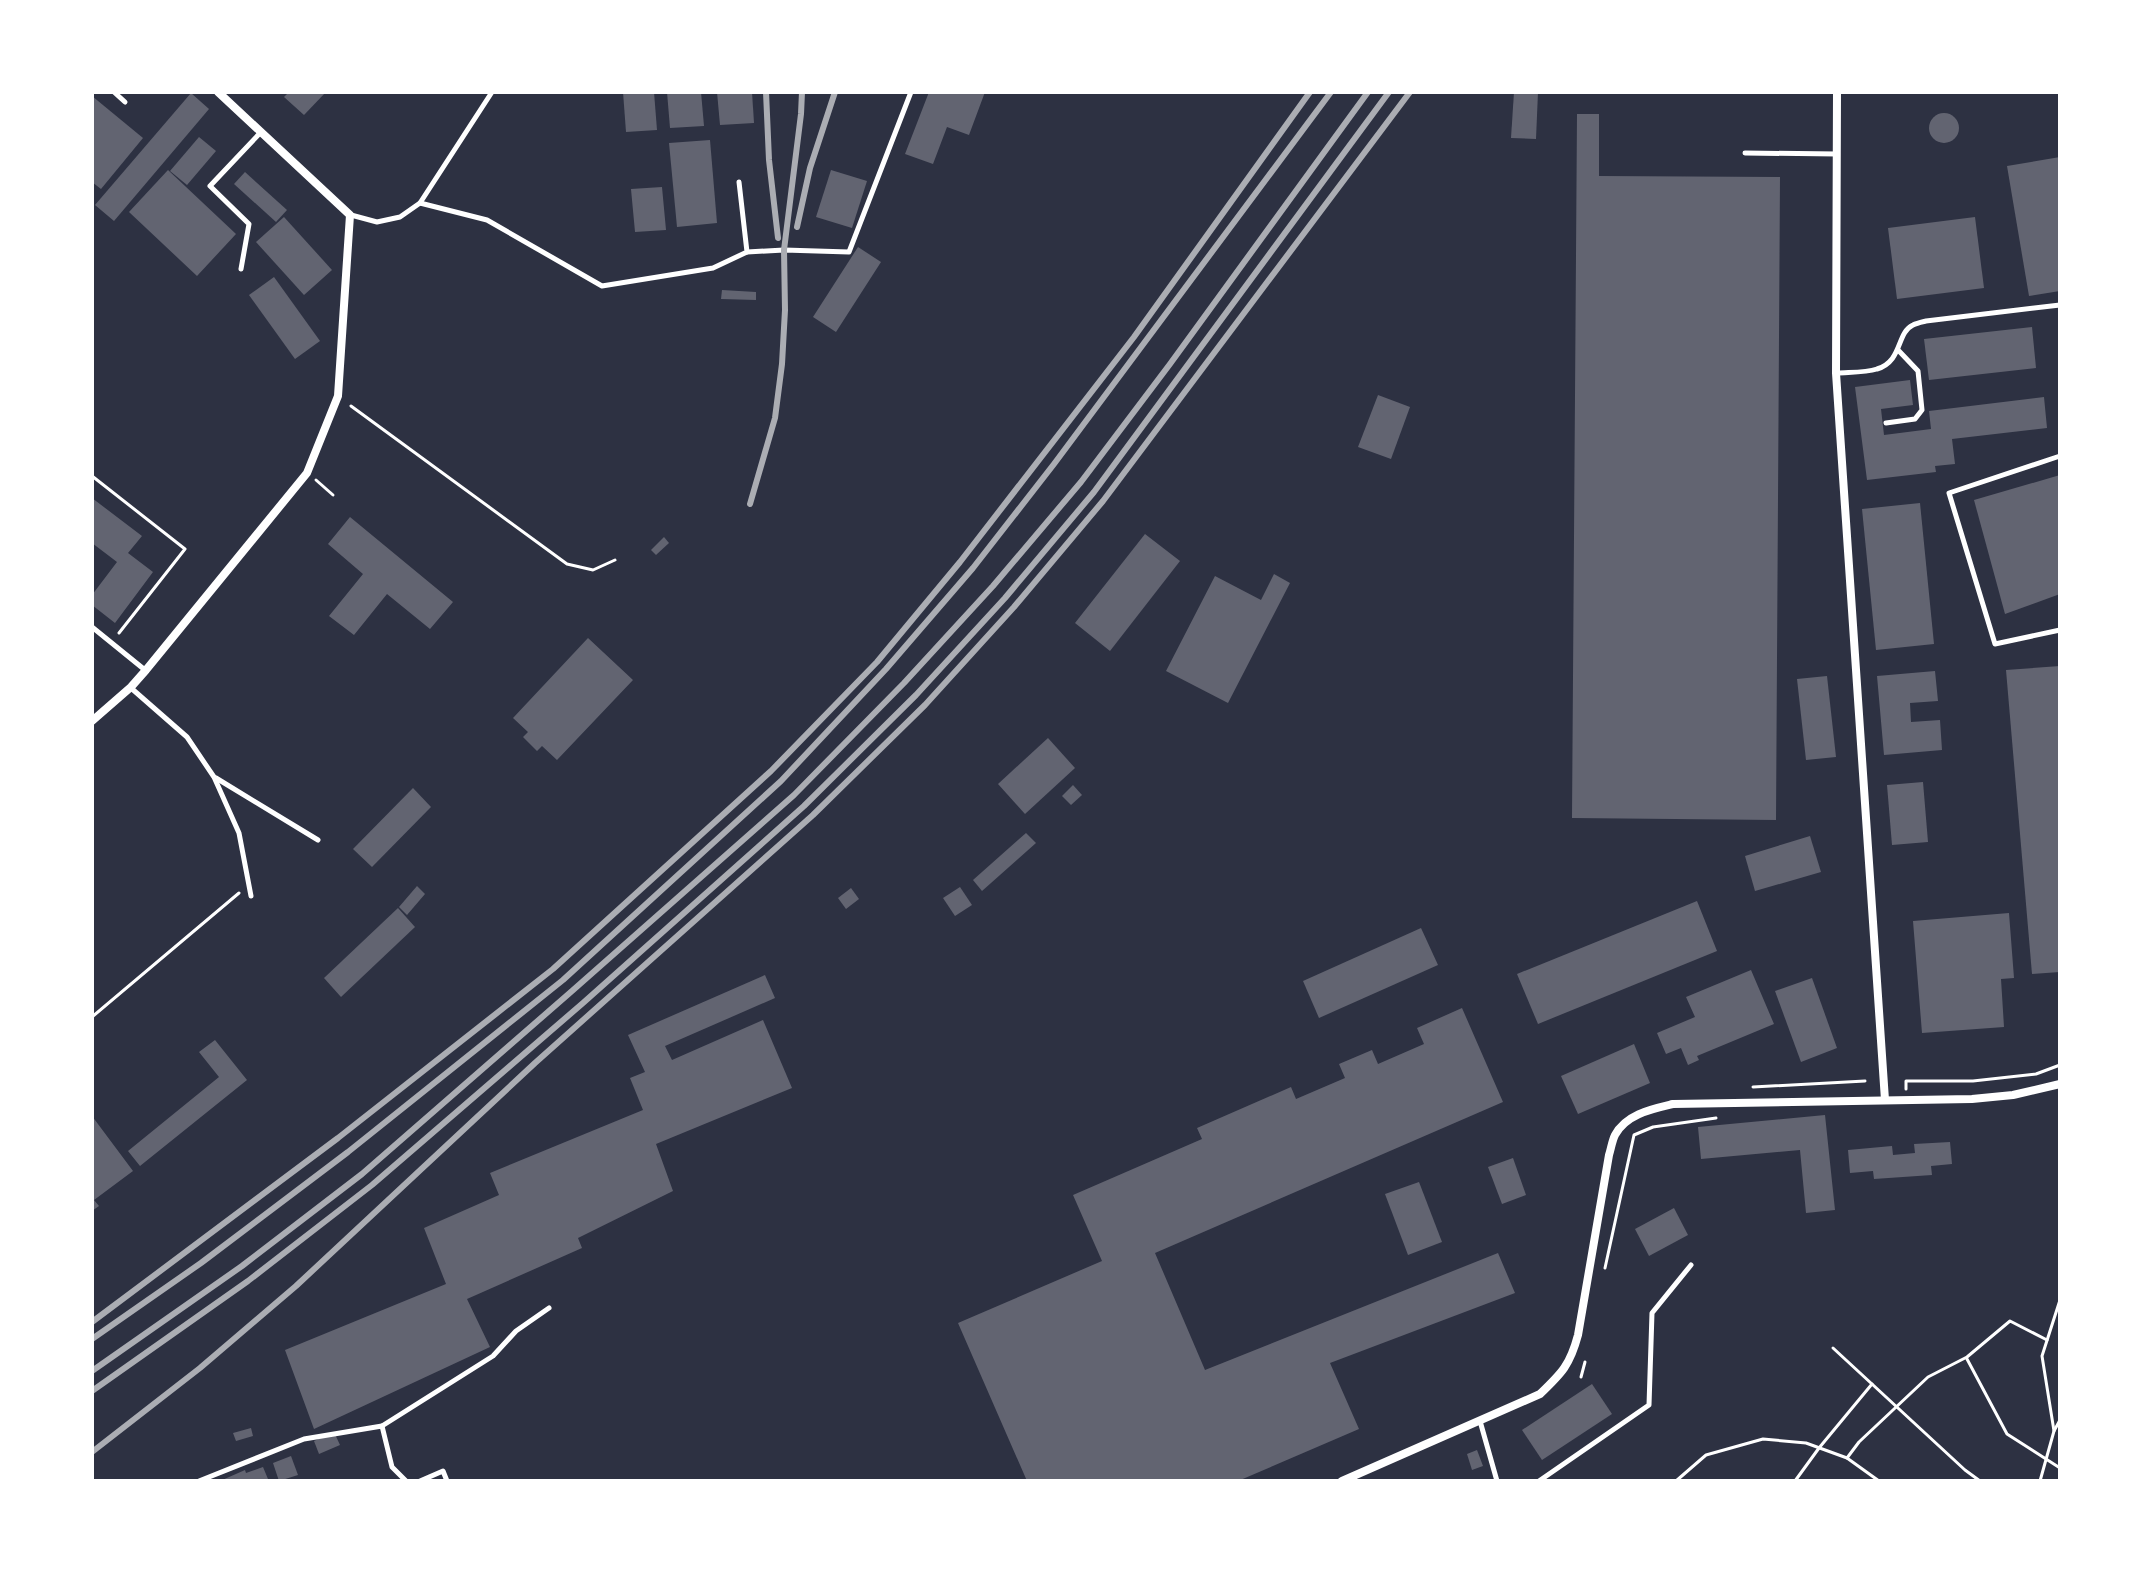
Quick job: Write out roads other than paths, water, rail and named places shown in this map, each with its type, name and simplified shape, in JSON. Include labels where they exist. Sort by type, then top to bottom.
[{"type":"street","points":[[92,721],[146,670],[307,473],[338,396],[350,215],[218,92]]},
{"type":"street","points":[[1837,92],[1836,373],[1885,1100]]},
{"type":"street","points":[[1342,1481],[1540,1394],[1561,1374],[1574,1350],[1609,1155],[1615,1134],[1629,1119],[1673,1104],[1972,1099],[2013,1095],[2060,1084]]},
{"type":"lane","points":[[114,92],[125,102]]},
{"type":"lane","points":[[350,215],[377,222],[400,217],[420,203],[492,92]]},
{"type":"lane","points":[[420,203],[487,220],[602,286],[713,268],[747,252],[849,252],[911,92]]},
{"type":"lane","points":[[241,269],[249,224],[210,186],[261,132]]},
{"type":"lane","points":[[1745,153],[1837,154]]},
{"type":"lane","points":[[739,182],[747,252]]},
{"type":"lane","points":[[1836,373],[1877,370],[1899,351],[1904,333],[1911,325],[2060,305]]},
{"type":"lane","points":[[1886,423],[1915,419],[1922,410],[1918,371],[1899,351]]},
{"type":"lane","points":[[2060,456],[1949,493],[1995,644],[2060,630]]},
{"type":"lane","points":[[92,627],[146,670]]},
{"type":"lane","points":[[131,687],[187,737],[214,777],[239,833],[251,896]]},
{"type":"lane","points":[[214,777],[318,840]]},
{"type":"lane","points":[[1539,1481],[1649,1405],[1652,1313],[1691,1265]]},
{"type":"lane","points":[[199,1481],[304,1439],[382,1426],[493,1356],[516,1331],[549,1308]]},
{"type":"lane","points":[[1480,1420],[1497,1481]]},
{"type":"lane","points":[[382,1426],[392,1467],[406,1481]]},
{"type":"lane","points":[[420,1481],[443,1471],[447,1481]]},
{"type":"railway","points":[[766,92],[769,160],[778,238]]},
{"type":"railway","points":[[750,504],[775,418],[782,364],[784,250],[802,92]]},
{"type":"railway","points":[[797,227],[810,168],[835,92]]},
{"type":"railway","points":[[92,1322],[338,1138],[553,969],[771,771],[877,662],[960,562],[1134,337],[1310,92]]},
{"type":"railway","points":[[92,1339],[201,1263],[348,1152],[563,980],[781,781],[886,669],[973,568],[1331,92]]},
{"type":"railway","points":[[92,1371],[242,1266],[362,1174],[794,795],[904,683],[993,586],[1081,482],[1368,92]]},
{"type":"railway","points":[[92,1391],[248,1281],[372,1185],[804,806],[916,695],[1005,598],[1094,492],[1389,92]]},
{"type":"railway","points":[[92,1452],[200,1368],[296,1286],[535,1063],[813,815],[925,705],[1014,607],[1103,501],[1410,92]]}]
